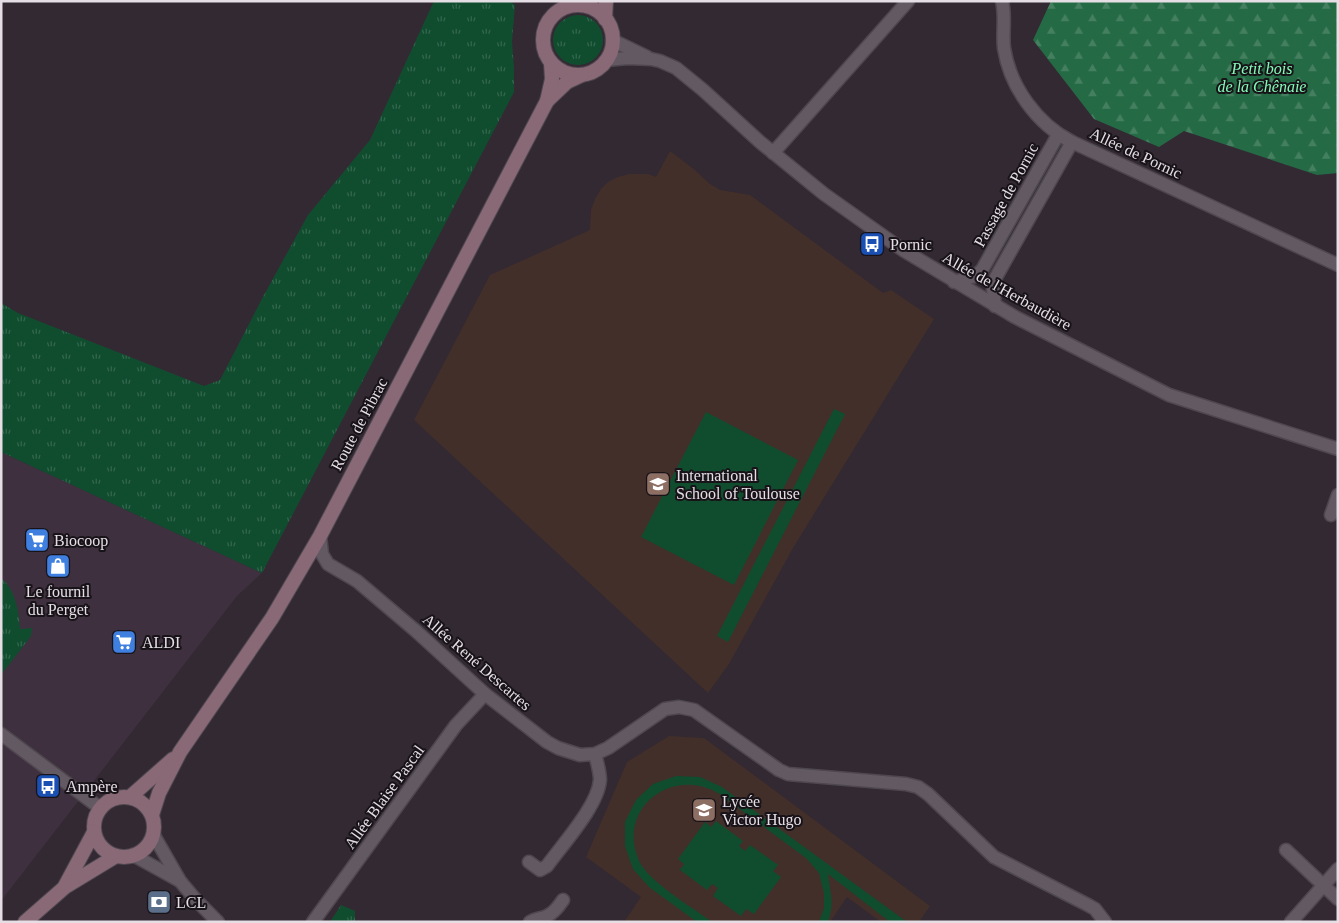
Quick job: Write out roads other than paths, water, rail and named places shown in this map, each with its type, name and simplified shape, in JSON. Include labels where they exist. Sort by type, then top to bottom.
[{"type":"main road","points":[[605,19],[606,1]]},
{"type":"main road","points":[[584,4],[605,19],[610,29],[611,50],[606,60],[594,71],[582,75],[565,73],[552,63],[543,45],[544,34],[547,25],[561,10],[584,4]]},
{"type":"main road","name":"Route de Pibrac","points":[[152,815],[159,793],[180,752],[272,618],[320,536],[547,101],[552,79],[552,63]]},
{"type":"main road","name":"Route de Pibrac","points":[[547,101],[567,82],[582,75]]},
{"type":"main road","name":"Route de Pibrac","points":[[130,797],[180,752]]},
{"type":"main road","points":[[123,796],[130,797],[140,802],[152,815],[153,834],[146,847],[133,855],[116,856],[102,848],[94,832],[94,822],[100,808],[110,800],[123,796]]},
{"type":"main road","points":[[65,887],[94,832]]},
{"type":"main road","points":[[25,922],[65,887],[116,856]]},
{"type":"street","points":[[772,153],[908,1]]},
{"type":"street","name":"Allée de Pornic","points":[[1002,1],[1004,46],[1008,66],[1014,80],[1036,113],[1058,135],[1338,266]]},
{"type":"street","name":"Allée de l'Herbaudière","points":[[612,40],[651,59],[668,64],[687,76],[772,153],[824,194],[903,250],[996,306],[1169,396],[1338,449]]},
{"type":"street","name":"Allée de l'Herbaudière","points":[[606,60],[628,58],[651,59]]},
{"type":"street","name":"Passage de Pornic","points":[[954,282],[975,276],[982,270],[1058,135]]},
{"type":"street","name":"Passage de Pornic","points":[[996,306],[993,289],[996,277],[1072,142]]},
{"type":"street","points":[[1331,515],[1338,495]]},
{"type":"street","name":"Allée René Descartes","points":[[320,536],[322,554],[328,564],[357,581],[422,636],[485,694],[552,745],[575,754],[595,754]]},
{"type":"street","name":"Allée Blaise Pascal","points":[[312,922],[456,724],[485,694]]},
{"type":"street","points":[[528,862],[540,870],[547,866],[591,805],[599,786],[600,778],[595,754],[608,748],[665,709],[679,707],[694,710],[779,770],[788,774],[906,784],[918,787],[928,794],[994,858],[1088,904],[1095,909],[1105,922]]},
{"type":"street","points":[[1,734],[100,808]]},
{"type":"street","points":[[153,834],[180,881],[218,922]]},
{"type":"street","points":[[1286,850],[1338,899]]},
{"type":"street","points":[[133,855],[180,881]]},
{"type":"street","points":[[1291,922],[1338,869]]},
{"type":"street","points":[[530,922],[547,916],[558,908],[563,900]]},
{"type":"place","name":"Pornic","points":[[872,244]]},
{"type":"place","name":"International School of Toulouse","points":[[658,484]]},
{"type":"place","name":"Biocoop","points":[[37,540]]},
{"type":"place","name":"Le fournil du Perget","points":[[58,566]]},
{"type":"place","name":"ALDI","points":[[124,642]]},
{"type":"place","name":"Ampère","points":[[48,786]]},
{"type":"place","name":"Lycée Victor Hugo","points":[[704,810]]},
{"type":"place","name":"LCL","points":[[159,902]]},
{"type":"park label","name":"Petit bois de la Chênaie","points":[[1262,77]]}]
